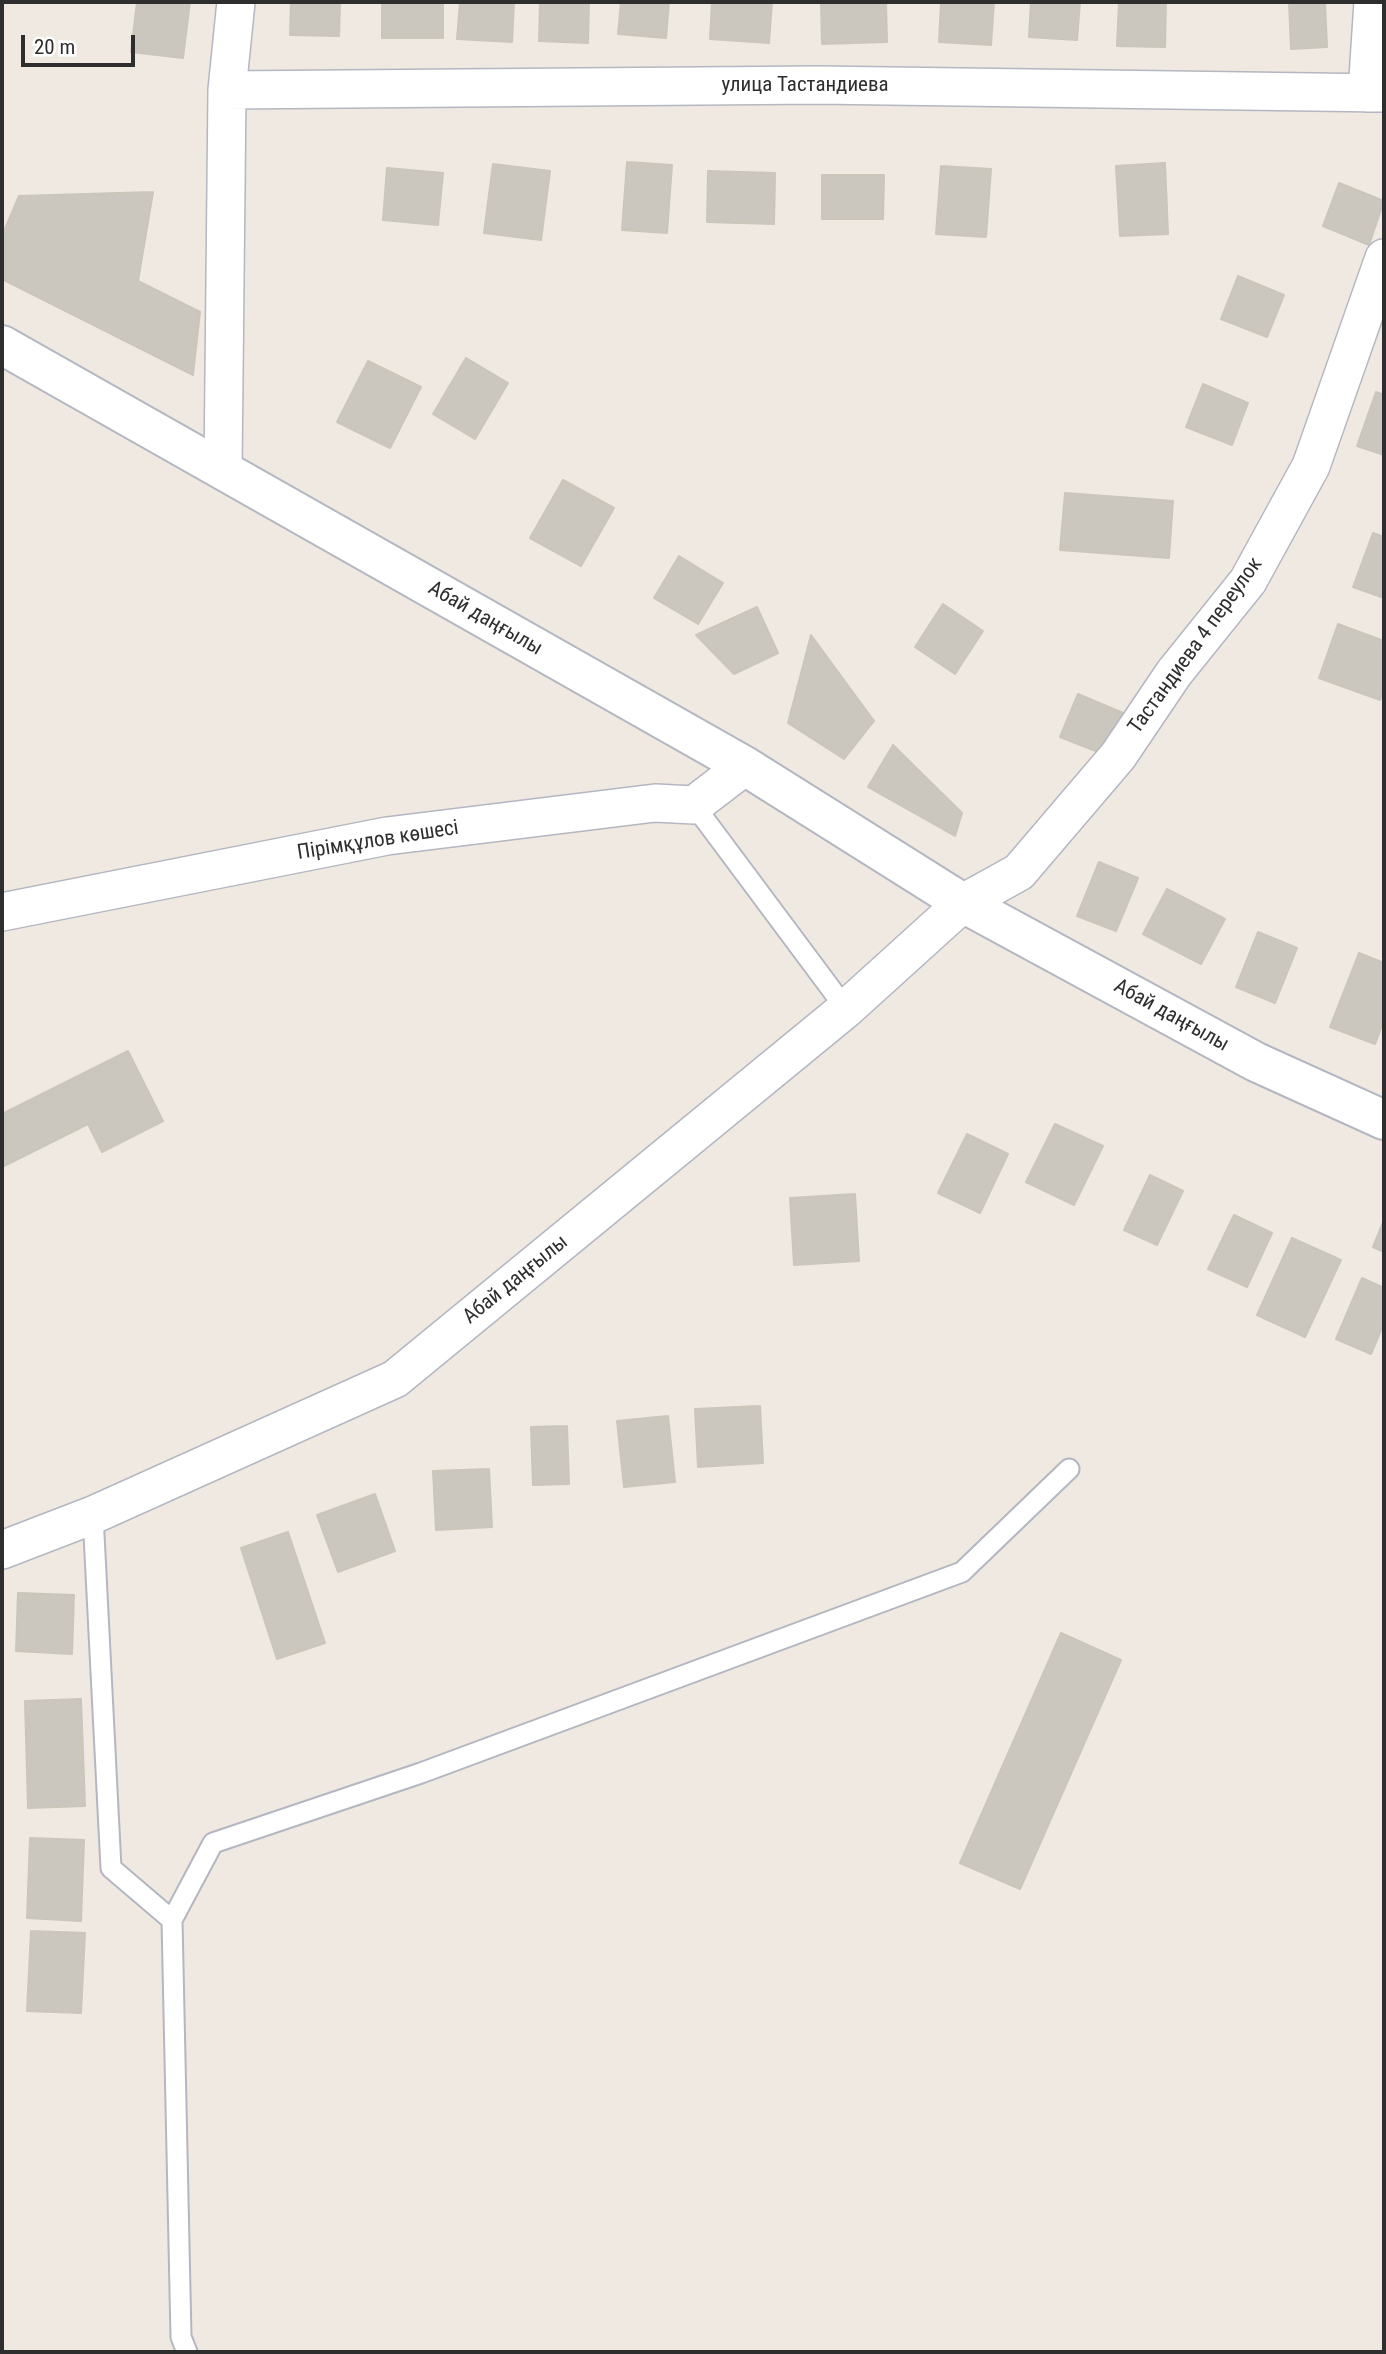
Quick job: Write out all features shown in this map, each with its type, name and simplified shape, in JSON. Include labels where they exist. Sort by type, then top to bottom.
[{"type":"street","points":[[223,470],[227,90],[236,2]]},
{"type":"street","points":[[1373,2],[1375,93]]},
{"type":"street","name":"улица Тастандиева","points":[[227,90],[818,85],[1375,93]]},
{"type":"street","name":"Тастандиева 4 переулок","points":[[963,903],[1018,872],[1118,756],[1174,673],[1248,581],[1311,466],[1384,258]]},
{"type":"street","name":"Абай даңғылы","points":[[2,345],[746,766],[963,903],[1256,1062],[1384,1121]]},
{"type":"street","points":[[694,806],[746,766]]},
{"type":"street","name":"Пірімқұлов көшесі","points":[[2,912],[387,836],[655,803],[694,806]]},
{"type":"street","name":"Абай даңғылы","points":[[2,1550],[93,1515],[395,1379],[846,1009],[963,903]]},
{"type":"lane","points":[[694,806],[846,1009]]},
{"type":"lane","points":[[187,2352],[181,2337],[172,1920],[214,1843],[421,1773],[962,1572],[1069,1469]]},
{"type":"lane","points":[[93,1515],[111,1868],[172,1920]]},
{"type":"building","points":[[137,2],[190,2],[183,58],[131,52]]},
{"type":"building","points":[[291,2],[340,2],[339,36],[290,35]]},
{"type":"building","points":[[382,2],[443,2],[443,38],[382,38]]},
{"type":"building","points":[[460,2],[514,2],[512,42],[457,39]]},
{"type":"building","points":[[540,2],[589,2],[588,43],[539,41]]},
{"type":"building","points":[[621,2],[669,2],[666,38],[618,34]]},
{"type":"building","points":[[712,2],[772,2],[769,43],[710,39]]},
{"type":"building","points":[[821,2],[886,2],[887,42],[822,44]]},
{"type":"building","points":[[941,2],[994,2],[991,45],[939,42]]},
{"type":"building","points":[[1031,2],[1080,2],[1077,40],[1029,37]]},
{"type":"building","points":[[1119,2],[1166,2],[1165,47],[1117,46]]},
{"type":"building","points":[[1289,2],[1325,2],[1327,47],[1291,49]]},
{"type":"building","points":[[627,162],[672,165],[667,233],[622,230]]},
{"type":"building","points":[[1165,163],[1168,234],[1120,236],[1116,166]]},
{"type":"building","points":[[493,164],[550,171],[541,240],[484,233]]},
{"type":"building","points":[[941,166],[991,169],[986,237],[936,234]]},
{"type":"building","points":[[387,168],[443,173],[438,225],[383,220]]},
{"type":"building","points":[[708,171],[775,173],[774,224],[707,222]]},
{"type":"building","points":[[822,175],[884,175],[883,219],[822,219]]},
{"type":"building","points":[[1339,183],[1384,201],[1369,245],[1323,226]]},
{"type":"building","points":[[153,192],[138,281],[200,312],[193,375],[2,279],[2,236],[19,196]]},
{"type":"building","points":[[1238,276],[1284,295],[1267,337],[1221,319]]},
{"type":"building","points":[[466,358],[508,383],[475,439],[433,414]]},
{"type":"building","points":[[368,361],[421,387],[390,448],[337,422]]},
{"type":"building","points":[[1203,384],[1248,403],[1232,445],[1186,427]]},
{"type":"building","points":[[1376,392],[1384,395],[1384,455],[1357,446]]},
{"type":"building","points":[[563,480],[614,508],[581,566],[530,538]]},
{"type":"building","points":[[1065,493],[1173,501],[1169,558],[1060,550]]},
{"type":"building","points":[[1373,533],[1384,537],[1384,598],[1353,587]]},
{"type":"building","points":[[679,556],[723,583],[698,624],[654,598]]},
{"type":"building","points":[[943,604],[983,631],[955,674],[915,647]]},
{"type":"building","points":[[757,607],[778,653],[734,674],[696,635]]},
{"type":"building","points":[[1338,624],[1384,641],[1384,689],[1380,700],[1319,678]]},
{"type":"building","points":[[811,635],[874,721],[844,759],[788,723]]},
{"type":"building","points":[[1078,694],[1123,713],[1106,755],[1060,737]]},
{"type":"building","points":[[893,745],[962,813],[955,836],[868,787]]},
{"type":"building","points":[[1099,862],[1138,878],[1116,931],[1077,916]]},
{"type":"building","points":[[1167,889],[1225,919],[1201,964],[1143,934]]},
{"type":"building","points":[[1258,932],[1297,948],[1275,1003],[1236,987]]},
{"type":"building","points":[[1359,953],[1384,963],[1384,1020],[1375,1044],[1330,1027]]},
{"type":"building","points":[[128,1051],[163,1121],[102,1152],[88,1124],[2,1167],[2,1114]]},
{"type":"building","points":[[1055,1124],[1103,1146],[1074,1205],[1026,1182]]},
{"type":"building","points":[[967,1134],[1008,1154],[980,1213],[938,1193]]},
{"type":"building","points":[[1150,1175],[1183,1191],[1157,1245],[1124,1230]]},
{"type":"building","points":[[855,1194],[859,1261],[794,1265],[790,1198]]},
{"type":"building","points":[[1234,1215],[1272,1233],[1247,1287],[1208,1269]]},
{"type":"building","points":[[1384,1220],[1384,1252],[1373,1247]]},
{"type":"building","points":[[1292,1238],[1341,1260],[1305,1337],[1257,1315]]},
{"type":"building","points":[[1362,1278],[1384,1288],[1384,1323],[1371,1354],[1336,1339]]},
{"type":"building","points":[[760,1406],[763,1463],[698,1467],[695,1409]]},
{"type":"building","points":[[668,1416],[675,1482],[624,1487],[617,1421]]},
{"type":"building","points":[[567,1426],[569,1484],[533,1485],[531,1427]]},
{"type":"building","points":[[489,1469],[492,1527],[436,1530],[433,1471]]},
{"type":"building","points":[[375,1494],[395,1551],[338,1572],[317,1515]]},
{"type":"building","points":[[288,1532],[325,1643],[277,1659],[241,1548]]},
{"type":"building","points":[[18,1593],[74,1595],[72,1654],[16,1651]]},
{"type":"building","points":[[1061,1633],[1121,1660],[1020,1889],[960,1863]]},
{"type":"building","points":[[81,1699],[85,1806],[28,1808],[25,1701]]},
{"type":"building","points":[[30,1838],[84,1840],[81,1921],[27,1918]]},
{"type":"building","points":[[31,1931],[85,1933],[81,2013],[27,2011]]}]
